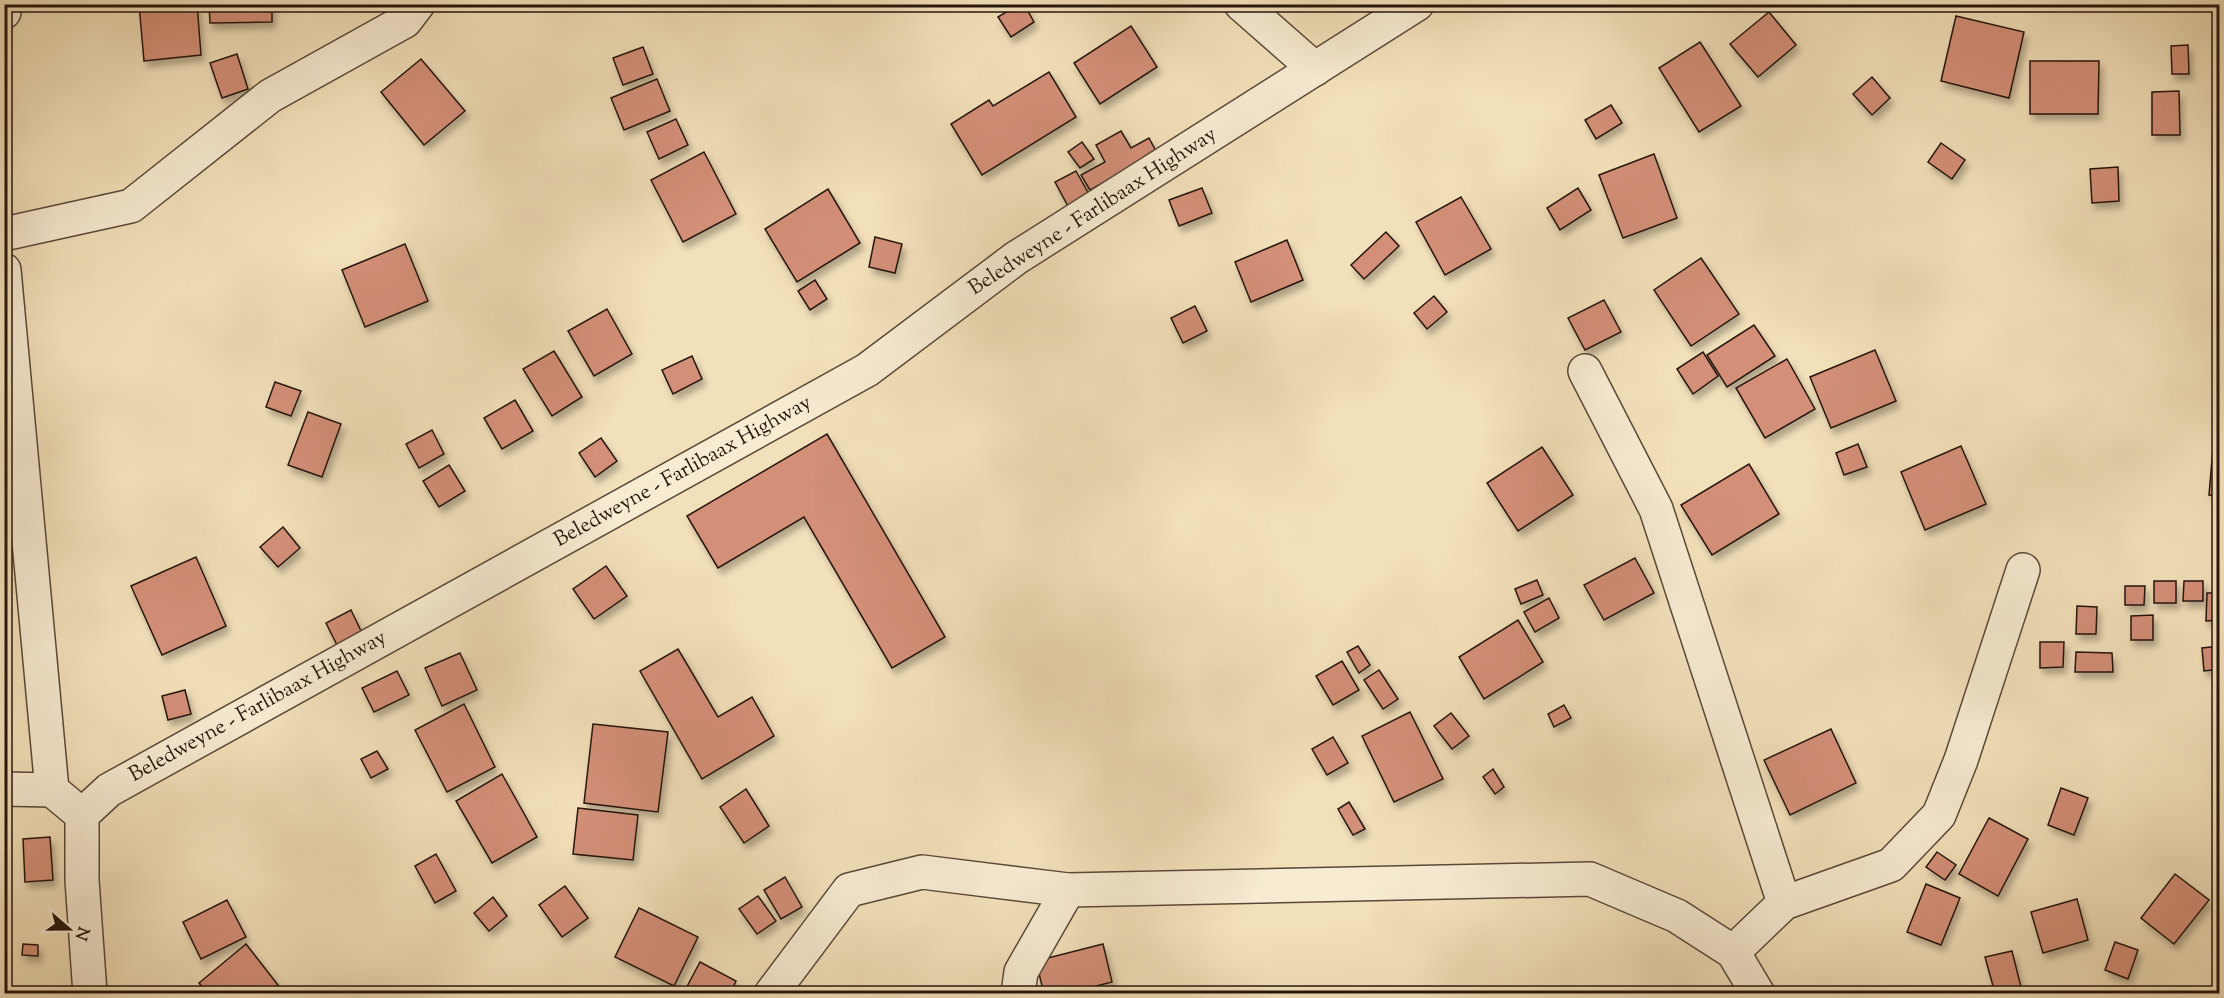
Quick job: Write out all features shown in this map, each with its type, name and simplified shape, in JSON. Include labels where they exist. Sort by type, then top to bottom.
[{"type":"street","points":[[4,12],[5,4]]},
{"type":"street","points":[[4,234],[131,206],[270,96],[405,21],[418,4]]},
{"type":"street","points":[[1241,4],[1315,69]]},
{"type":"street","name":"Beledweyne - Farlibaax Highway","points":[[82,815],[109,790],[867,370],[1016,258],[1417,4]]},
{"type":"street","points":[[4,270],[52,790]]},
{"type":"street","points":[[1585,371],[1656,509],[1784,903]]},
{"type":"street","points":[[1733,952],[1784,903],[1891,865],[1939,815],[1961,760],[2023,570]]},
{"type":"street","points":[[4,789],[52,790],[82,815],[82,880],[90,993]]},
{"type":"street","points":[[771,993],[849,890],[922,872],[1068,890],[1590,879],[1677,916],[1733,952],[1758,993]]},
{"type":"street","points":[[1018,993],[1021,972],[1068,890]]},
{"type":"building","points":[[139,4],[197,4],[201,55],[144,61]]},
{"type":"building","points":[[209,4],[272,4],[272,22],[210,23]]},
{"type":"building","points":[[1019,4],[1024,4],[1034,22],[1011,37],[998,17]]},
{"type":"building","points":[[1769,12],[1796,45],[1758,77],[1730,44]]},
{"type":"building","points":[[1956,16],[2024,32],[2009,98],[1941,81]]},
{"type":"building","points":[[1131,26],[1157,67],[1100,104],[1074,63]]},
{"type":"building","points":[[1700,42],[1741,106],[1699,132],[1659,68]]},
{"type":"building","points":[[2188,45],[2189,74],[2172,74],[2171,46]]},
{"type":"building","points":[[643,47],[653,74],[623,85],[613,58]]},
{"type":"building","points":[[237,54],[248,89],[222,98],[210,63]]},
{"type":"building","points":[[421,59],[465,111],[424,145],[381,92]]},
{"type":"building","points":[[2030,61],[2099,61],[2098,114],[2030,114]]},
{"type":"building","points":[[1049,72],[1076,117],[982,175],[951,124],[989,100],[993,106]]},
{"type":"building","points":[[1872,77],[1890,98],[1872,115],[1853,94]]},
{"type":"building","points":[[657,79],[670,111],[624,130],[611,98]]},
{"type":"building","points":[[2179,91],[2180,135],[2152,135],[2152,92]]},
{"type":"building","points":[[1611,105],[1622,123],[1596,139],[1585,120]]},
{"type":"building","points":[[676,119],[688,145],[659,159],[647,132]]},
{"type":"building","points":[[1121,131],[1131,148],[1149,138],[1157,153],[1090,190],[1081,175],[1105,162],[1096,145]]},
{"type":"building","points":[[1082,142],[1094,159],[1080,168],[1068,152]]},
{"type":"building","points":[[1941,143],[1965,160],[1952,179],[1928,162]]},
{"type":"building","points":[[704,152],[736,214],[683,242],[651,180]]},
{"type":"building","points":[[1654,154],[1677,218],[1623,238],[1599,175]]},
{"type":"building","points":[[2118,167],[2119,201],[2092,203],[2090,169]]},
{"type":"building","points":[[1076,171],[1090,196],[1069,208],[1055,182]]},
{"type":"building","points":[[1202,188],[1212,213],[1179,226],[1169,200]]},
{"type":"building","points":[[1578,188],[1591,210],[1560,230],[1547,208]]},
{"type":"building","points":[[828,189],[860,243],[797,282],[765,229]]},
{"type":"building","points":[[1461,197],[1491,249],[1445,275],[1416,222]]},
{"type":"building","points":[[1386,232],[1399,246],[1364,279],[1351,265]]},
{"type":"building","points":[[875,237],[902,244],[895,273],[869,267]]},
{"type":"building","points":[[1287,240],[1303,280],[1251,302],[1235,262]]},
{"type":"building","points":[[405,244],[428,301],[365,327],[342,270]]},
{"type":"building","points":[[1701,258],[1739,314],[1691,346],[1654,290]]},
{"type":"building","points":[[815,280],[827,299],[810,310],[798,291]]},
{"type":"building","points":[[1434,296],[1447,312],[1427,329],[1414,313]]},
{"type":"building","points":[[1604,300],[1621,332],[1585,350],[1568,318]]},
{"type":"building","points":[[1195,306],[1207,331],[1183,343],[1171,318]]},
{"type":"building","points":[[607,309],[632,354],[594,376],[568,331]]},
{"type":"building","points":[[1754,325],[1775,356],[1727,387],[1707,355]]},
{"type":"building","points":[[1875,350],[1896,401],[1831,428],[1810,377]]},
{"type":"building","points":[[554,351],[582,397],[552,416],[523,369]]},
{"type":"building","points":[[1703,352],[1718,376],[1693,394],[1677,369]]},
{"type":"building","points":[[692,356],[702,379],[673,394],[662,370]]},
{"type":"building","points":[[1787,359],[1815,409],[1765,438],[1736,388]]},
{"type":"building","points":[[275,382],[301,391],[291,416],[266,407]]},
{"type":"building","points":[[515,400],[533,431],[502,449],[484,418]]},
{"type":"building","points":[[308,412],[341,424],[322,477],[288,465]]},
{"type":"building","points":[[432,430],[444,454],[419,468],[406,444]]},
{"type":"building","points":[[827,434],[945,637],[892,668],[804,517],[718,568],[687,516]]},
{"type":"building","points":[[601,438],[617,461],[595,477],[579,453]]},
{"type":"building","points":[[1858,444],[1867,467],[1844,475],[1836,453]]},
{"type":"building","points":[[1961,446],[1986,504],[1925,530],[1901,472]]},
{"type":"building","points":[[1542,447],[1573,495],[1518,531],[1487,483]]},
{"type":"building","points":[[2213,448],[2220,448],[2220,496],[2209,495]]},
{"type":"building","points":[[1749,464],[1779,514],[1712,555],[1681,505]]},
{"type":"building","points":[[449,465],[465,491],[439,507],[423,481]]},
{"type":"building","points":[[4,519],[17,519],[18,546],[4,546]]},
{"type":"building","points":[[283,527],[300,548],[278,567],[260,547]]},
{"type":"building","points":[[196,557],[226,626],[162,655],[131,586]]},
{"type":"building","points":[[1635,558],[1654,593],[1604,620],[1584,585]]},
{"type":"building","points":[[606,566],[627,596],[594,619],[573,589]]},
{"type":"building","points":[[1537,580],[1543,595],[1521,604],[1515,589]]},
{"type":"building","points":[[2154,581],[2176,581],[2176,603],[2154,603]]},
{"type":"building","points":[[2184,581],[2203,581],[2203,601],[2183,601]]},
{"type":"building","points":[[2125,586],[2145,586],[2144,605],[2125,605]]},
{"type":"building","points":[[2207,593],[2220,593],[2220,620],[2206,621]]},
{"type":"building","points":[[1549,598],[1559,618],[1535,632],[1524,612]]},
{"type":"building","points":[[2077,606],[2097,607],[2096,634],[2076,634]]},
{"type":"building","points":[[351,610],[362,633],[337,645],[326,623]]},
{"type":"building","points":[[2153,615],[2153,640],[2131,640],[2131,616]]},
{"type":"building","points":[[1518,620],[1543,662],[1484,699],[1459,657]]},
{"type":"building","points":[[2040,642],[2064,642],[2063,667],[2040,668]]},
{"type":"building","points":[[1358,646],[1370,665],[1359,673],[1347,652]]},
{"type":"building","points":[[2220,646],[2220,669],[2204,671],[2202,648]]},
{"type":"building","points":[[678,649],[718,717],[752,697],[774,736],[702,779],[640,671]]},
{"type":"building","points":[[2076,652],[2112,653],[2113,672],[2075,672]]},
{"type":"building","points":[[460,653],[477,690],[442,706],[425,668]]},
{"type":"building","points":[[1342,661],[1359,690],[1333,705],[1316,676]]},
{"type":"building","points":[[1379,670],[1398,699],[1383,709],[1364,680]]},
{"type":"building","points":[[397,671],[409,695],[374,712],[362,688]]},
{"type":"building","points":[[185,690],[191,714],[168,720],[162,696]]},
{"type":"building","points":[[464,704],[495,767],[447,792],[415,730]]},
{"type":"building","points":[[1564,705],[1571,718],[1554,727],[1548,714]]},
{"type":"building","points":[[1410,712],[1443,779],[1394,802],[1362,736]]},
{"type":"building","points":[[1451,713],[1469,736],[1452,749],[1434,726]]},
{"type":"building","points":[[593,724],[668,732],[658,812],[584,803]]},
{"type":"building","points":[[1831,729],[1856,783],[1790,815],[1764,760]]},
{"type":"building","points":[[1333,737],[1348,763],[1327,775],[1312,749]]},
{"type":"building","points":[[377,751],[388,769],[371,778],[361,759]]},
{"type":"building","points":[[1493,769],[1504,787],[1495,794],[1483,777]]},
{"type":"building","points":[[502,774],[537,837],[492,863],[456,801]]},
{"type":"building","points":[[2061,788],[2088,798],[2074,835],[2048,825]]},
{"type":"building","points":[[746,789],[769,826],[744,843],[720,807]]},
{"type":"building","points":[[1349,802],[1365,829],[1353,835],[1338,809]]},
{"type":"building","points":[[578,808],[638,815],[633,860],[573,854]]},
{"type":"building","points":[[1989,818],[2028,839],[1998,896],[1959,874]]},
{"type":"building","points":[[50,837],[53,880],[25,882],[23,839]]},
{"type":"building","points":[[1937,852],[1956,865],[1945,880],[1926,867]]},
{"type":"building","points":[[436,854],[456,891],[435,903],[415,866]]},
{"type":"building","points":[[2175,874],[2209,900],[2174,944],[2141,918]]},
{"type":"building","points":[[785,877],[802,907],[781,919],[764,890]]},
{"type":"building","points":[[1926,884],[1960,898],[1941,945],[1907,932]]},
{"type":"building","points":[[565,886],[588,918],[562,937],[539,905]]},
{"type":"building","points":[[758,896],[776,921],[757,934],[739,909]]},
{"type":"building","points":[[493,897],[507,916],[489,931],[474,913]]},
{"type":"building","points":[[2077,899],[2088,940],[2043,953],[2031,912]]},
{"type":"building","points":[[227,900],[246,937],[201,959],[183,922]]},
{"type":"building","points":[[639,908],[698,937],[674,986],[615,957]]},
{"type":"building","points":[[2115,942],[2138,950],[2128,979],[2105,970]]},
{"type":"building","points":[[23,944],[38,945],[38,956],[22,955]]},
{"type":"building","points":[[246,944],[285,994],[208,994],[199,983]]},
{"type":"building","points":[[1103,944],[1112,982],[1065,994],[1044,994],[1036,961]]},
{"type":"building","points":[[2012,951],[2021,987],[1995,993],[1985,957]]},
{"type":"building","points":[[700,962],[736,981],[730,994],[683,994]]}]
